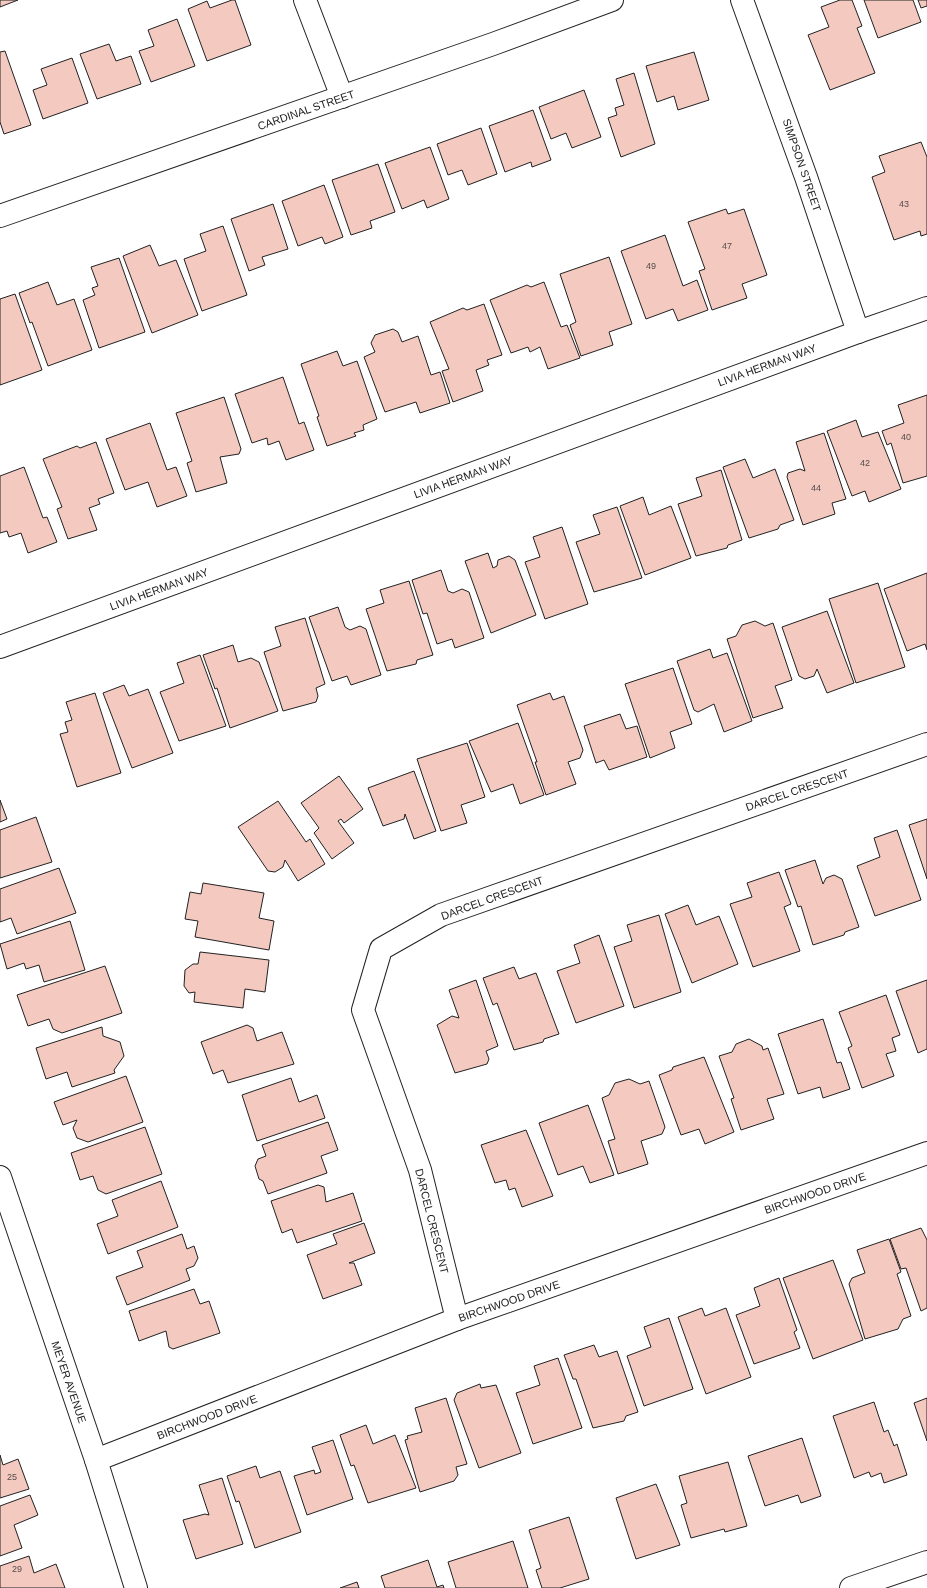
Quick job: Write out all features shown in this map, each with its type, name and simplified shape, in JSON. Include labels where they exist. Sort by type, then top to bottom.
[{"type":"street","points":[[305,0],[342,97]]},
{"type":"street","name":"CARDINAL STREET","points":[[0,216],[493,44],[612,0]]},
{"type":"street","name":"SIMPSON STREET","points":[[742,0],[806,177],[858,332]]},
{"type":"street","name":"LIVIA HERMAN WAY","points":[[0,647],[927,308]]},
{"type":"street","name":"DARCEL CRESCENT","points":[[457,1319],[420,1170],[363,1010],[381,948],[441,915],[927,744]]},
{"type":"street","name":"BIRCHWOOD DRIVE","points":[[96,1460],[457,1319],[927,1153]]},
{"type":"street","name":"MEYER AVENUE","points":[[0,1177],[96,1460],[136,1588]]},
{"type":"street","points":[[851,1588],[927,1562]]},
{"type":"building","points":[[0,0],[18,0],[0,7]]},
{"type":"building","points":[[235,0],[251,45],[207,61],[188,9],[207,1],[210,8]]},
{"type":"building","points":[[840,0],[852,0],[862,26],[857,28],[875,73],[830,90],[808,35],[829,27],[821,7]]},
{"type":"building","points":[[864,0],[913,0],[921,22],[878,38]]},
{"type":"building","points":[[918,0],[927,0],[927,6],[921,8]]},
{"type":"building","points":[[177,19],[195,66],[151,82],[139,51],[154,46],[148,30]]},
{"type":"building","points":[[109,44],[116,61],[131,56],[141,84],[97,99],[80,54]]},
{"type":"building","points":[[5,51],[31,125],[4,134],[0,122],[0,52]]},
{"type":"building","points":[[694,52],[709,100],[678,110],[674,96],[657,102],[646,66]]},
{"type":"building","points":[[72,58],[88,103],[43,119],[33,90],[47,85],[41,69]]},
{"type":"building","points":[[634,73],[655,144],[621,157],[608,118],[617,115],[615,108],[624,105],[616,79]]},
{"type":"building","points":[[584,90],[601,137],[572,148],[566,133],[551,139],[539,107]]},
{"type":"building","points":[[533,110],[551,160],[532,167],[531,162],[505,172],[489,126]]},
{"type":"building","points":[[481,128],[497,174],[468,185],[462,170],[448,175],[437,144]]},
{"type":"building","points":[[921,142],[927,157],[927,234],[921,236],[920,231],[894,240],[872,177],[885,172],[879,156]]},
{"type":"building","points":[[430,147],[449,199],[427,208],[424,200],[402,209],[385,163]]},
{"type":"building","points":[[378,164],[395,212],[370,221],[372,228],[351,235],[332,180]]},
{"type":"building","points":[[324,185],[343,237],[325,244],[322,237],[298,246],[282,201]]},
{"type":"building","points":[[273,204],[288,249],[262,257],[265,265],[249,271],[231,219]]},
{"type":"building","points":[[726,209],[728,214],[744,209],[767,275],[742,284],[747,298],[712,310],[699,271],[705,269],[688,222]]},
{"type":"building","points":[[223,226],[247,295],[202,311],[184,259],[206,251],[200,234]]},
{"type":"building","points":[[665,235],[683,286],[697,280],[708,310],[678,321],[673,309],[646,319],[621,251]]},
{"type":"building","points":[[150,245],[159,266],[176,260],[198,315],[152,333],[123,256]]},
{"type":"building","points":[[609,257],[632,324],[609,332],[613,345],[581,356],[570,325],[576,322],[560,274]]},
{"type":"building","points":[[119,258],[145,332],[99,348],[83,300],[95,295],[92,288],[98,286],[91,267]]},
{"type":"building","points":[[48,282],[57,305],[74,299],[92,350],[48,366],[32,322],[30,323],[19,293]]},
{"type":"building","points":[[544,282],[561,327],[567,325],[580,358],[548,369],[540,347],[530,352],[528,347],[511,353],[490,300],[527,285],[531,287]]},
{"type":"building","points":[[15,294],[42,370],[0,385],[0,299]]},
{"type":"building","points":[[484,304],[502,355],[487,360],[489,365],[476,370],[483,391],[453,402],[442,371],[449,369],[430,322],[463,308],[467,310]]},
{"type":"building","points":[[393,329],[398,332],[402,342],[418,336],[431,375],[440,372],[450,403],[420,413],[416,402],[385,412],[364,357],[375,352],[371,343],[375,335]]},
{"type":"building","points":[[337,351],[343,366],[357,361],[377,419],[363,425],[364,430],[354,433],[356,436],[327,446],[317,417],[319,416],[301,364]]},
{"type":"building","points":[[283,377],[299,424],[304,422],[314,450],[286,460],[279,441],[268,445],[267,438],[252,443],[235,394]]},
{"type":"building","points":[[927,395],[927,476],[903,483],[891,443],[887,445],[882,431],[904,423],[898,405]]},
{"type":"building","points":[[224,397],[241,449],[239,454],[220,457],[227,483],[196,492],[187,463],[192,461],[176,413]]},
{"type":"building","points":[[856,420],[862,437],[878,432],[901,489],[869,502],[865,491],[852,496],[827,431]]},
{"type":"building","points":[[150,423],[167,470],[176,467],[187,496],[157,507],[148,482],[125,490],[106,439]]},
{"type":"building","points":[[824,433],[846,499],[832,503],[835,514],[803,525],[787,477],[788,473],[800,469],[805,471],[796,442]]},
{"type":"building","points":[[96,442],[114,493],[98,499],[100,504],[89,508],[97,530],[68,539],[57,509],[62,507],[43,459],[77,446],[80,448]]},
{"type":"building","points":[[745,459],[753,478],[775,469],[794,520],[780,525],[778,529],[749,538],[723,467]]},
{"type":"building","points":[[24,467],[43,518],[47,517],[57,542],[28,553],[21,533],[9,537],[7,531],[0,533],[0,476]]},
{"type":"building","points":[[721,470],[742,540],[728,545],[727,548],[696,556],[678,504],[702,496],[696,478]]},
{"type":"building","points":[[643,497],[649,515],[671,506],[691,558],[645,575],[620,506]]},
{"type":"building","points":[[617,507],[642,578],[594,592],[576,542],[600,534],[593,515]]},
{"type":"building","points":[[562,527],[588,604],[545,619],[525,562],[540,557],[533,537]]},
{"type":"building","points":[[488,553],[493,568],[497,566],[498,560],[509,556],[515,560],[536,615],[491,633],[465,561]]},
{"type":"building","points":[[441,570],[448,591],[453,593],[462,589],[469,592],[484,638],[455,648],[452,639],[437,644],[427,613],[423,614],[412,580]]},
{"type":"building","points":[[927,573],[927,650],[925,644],[907,651],[884,589]]},
{"type":"building","points":[[409,581],[433,655],[417,660],[416,664],[387,671],[366,609],[384,603],[380,590]]},
{"type":"building","points":[[878,583],[905,667],[856,683],[829,599]]},
{"type":"building","points":[[338,607],[345,627],[350,630],[360,626],[366,629],[381,675],[351,685],[347,676],[332,681],[309,617]]},
{"type":"building","points":[[827,611],[854,683],[827,693],[817,669],[814,676],[805,679],[799,676],[782,627]]},
{"type":"building","points":[[305,618],[325,684],[316,688],[318,696],[316,702],[283,711],[264,652],[281,646],[275,627]]},
{"type":"building","points":[[755,621],[765,626],[773,623],[792,680],[775,686],[783,708],[753,718],[727,639],[736,636],[742,625]]},
{"type":"building","points":[[233,645],[238,662],[251,658],[259,662],[278,711],[230,728],[217,688],[215,689],[203,655]]},
{"type":"building","points":[[710,649],[713,658],[727,653],[752,721],[724,732],[714,704],[698,712],[694,710],[677,661]]},
{"type":"building","points":[[200,655],[226,726],[179,741],[160,692],[184,683],[177,663]]},
{"type":"building","points":[[673,668],[692,724],[670,732],[675,748],[650,758],[625,684]]},
{"type":"building","points":[[124,685],[129,696],[148,689],[173,753],[132,768],[103,693]]},
{"type":"building","points":[[95,693],[121,773],[77,787],[60,734],[68,732],[65,722],[72,720],[66,702]]},
{"type":"building","points":[[550,693],[553,700],[564,696],[583,750],[580,758],[568,762],[576,784],[546,795],[535,762],[537,762],[517,705]]},
{"type":"building","points":[[620,714],[626,729],[637,726],[647,757],[609,770],[604,760],[596,763],[584,726]]},
{"type":"building","points":[[518,723],[544,795],[520,804],[513,784],[491,792],[469,741]]},
{"type":"building","points":[[467,743],[485,797],[461,805],[467,823],[441,831],[417,759]]},
{"type":"building","points":[[414,771],[436,831],[414,839],[405,814],[404,819],[383,826],[368,788]]},
{"type":"building","points":[[339,776],[363,809],[344,823],[341,819],[338,821],[354,843],[332,859],[314,833],[319,828],[301,803]]},
{"type":"building","points":[[0,800],[7,819],[0,822]]},
{"type":"building","points":[[278,801],[306,842],[310,839],[325,864],[298,881],[285,860],[283,867],[275,872],[268,871],[238,827]]},
{"type":"building","points":[[36,817],[52,862],[0,878],[0,830]]},
{"type":"building","points":[[927,819],[927,879],[909,825]]},
{"type":"building","points":[[897,830],[921,900],[875,916],[857,866],[880,857],[874,838]]},
{"type":"building","points":[[815,860],[823,884],[826,878],[834,875],[842,879],[859,927],[845,932],[844,935],[813,945],[801,906],[798,907],[785,870]]},
{"type":"building","points":[[59,868],[76,913],[17,934],[11,918],[0,922],[0,889]]},
{"type":"building","points":[[779,872],[791,904],[784,907],[800,951],[753,967],[730,904],[752,897],[747,883]]},
{"type":"building","points":[[203,883],[264,893],[259,918],[274,921],[269,950],[195,937],[198,921],[185,919],[190,892],[201,894]]},
{"type":"building","points":[[688,905],[696,925],[719,916],[738,964],[692,983],[665,914]]},
{"type":"building","points":[[659,915],[681,992],[634,1008],[614,947],[632,941],[627,925]]},
{"type":"building","points":[[70,921],[85,970],[44,982],[39,965],[26,969],[24,963],[7,969],[0,944]]},
{"type":"building","points":[[599,935],[624,1006],[576,1023],[557,971],[580,963],[574,945]]},
{"type":"building","points":[[200,952],[269,960],[265,992],[245,989],[243,1008],[194,1002],[195,992],[189,993],[184,986],[185,970],[193,964],[198,964]]},
{"type":"building","points":[[105,966],[122,1013],[62,1033],[53,1029],[49,1019],[28,1026],[17,995]]},
{"type":"building","points":[[514,967],[519,979],[536,973],[559,1034],[544,1039],[543,1042],[514,1050],[497,1003],[493,1005],[483,978]]},
{"type":"building","points":[[476,980],[498,1046],[486,1051],[489,1059],[487,1064],[455,1073],[437,1025],[452,1016],[459,1018],[449,990]]},
{"type":"building","points":[[927,980],[927,1049],[918,1053],[896,991]]},
{"type":"building","points":[[886,995],[900,1035],[892,1038],[896,1051],[886,1054],[894,1076],[862,1088],[848,1048],[852,1046],[839,1012]]},
{"type":"building","points":[[823,1019],[837,1063],[841,1062],[850,1089],[823,1098],[820,1087],[798,1094],[778,1034]]},
{"type":"building","points":[[247,1025],[253,1028],[257,1041],[282,1032],[294,1064],[228,1083],[223,1070],[213,1074],[201,1042]]},
{"type":"building","points":[[102,1027],[103,1036],[120,1042],[124,1056],[114,1070],[115,1073],[72,1087],[67,1072],[46,1079],[36,1048]]},
{"type":"building","points":[[749,1039],[762,1046],[763,1050],[768,1048],[784,1094],[767,1099],[774,1119],[741,1130],[731,1099],[734,1098],[719,1056],[732,1052],[736,1044]]},
{"type":"building","points":[[704,1057],[734,1132],[705,1144],[699,1129],[681,1135],[659,1075],[672,1070],[673,1067]]},
{"type":"building","points":[[126,1076],[143,1122],[88,1142],[77,1138],[73,1128],[77,1120],[63,1125],[54,1102]]},
{"type":"building","points":[[291,1078],[299,1102],[317,1095],[325,1118],[257,1141],[242,1095]]},
{"type":"building","points":[[629,1079],[640,1084],[649,1081],[665,1127],[662,1134],[641,1141],[648,1164],[618,1174],[608,1141],[615,1139],[602,1098],[609,1095],[615,1083]]},
{"type":"building","points":[[588,1105],[614,1175],[590,1183],[583,1166],[558,1175],[539,1123]]},
{"type":"building","points":[[328,1122],[338,1150],[321,1156],[327,1173],[268,1194],[263,1181],[259,1179],[255,1166],[258,1159],[266,1156],[262,1145]]},
{"type":"building","points":[[145,1127],[162,1174],[106,1194],[98,1190],[93,1176],[80,1180],[71,1153]]},
{"type":"building","points":[[526,1130],[553,1196],[522,1207],[515,1188],[509,1190],[506,1180],[495,1183],[481,1145]]},
{"type":"building","points":[[161,1181],[178,1227],[108,1254],[97,1224],[118,1216],[112,1200]]},
{"type":"building","points":[[318,1185],[324,1187],[326,1202],[353,1193],[362,1221],[297,1243],[292,1229],[282,1233],[271,1201]]},
{"type":"building","points":[[364,1223],[375,1253],[349,1263],[354,1263],[362,1285],[323,1299],[307,1255],[337,1244],[333,1234]]},
{"type":"building","points":[[921,1228],[927,1240],[927,1308],[921,1311],[906,1268],[901,1269],[890,1239]]},
{"type":"building","points":[[182,1234],[187,1249],[194,1246],[198,1258],[194,1266],[186,1269],[190,1280],[127,1305],[116,1277],[143,1267],[137,1251]]},
{"type":"building","points":[[889,1239],[901,1272],[897,1274],[911,1316],[903,1319],[898,1329],[865,1339],[849,1284],[852,1278],[865,1273],[857,1250]]},
{"type":"building","points":[[833,1260],[863,1340],[813,1359],[783,1278]]},
{"type":"building","points":[[779,1278],[797,1330],[794,1332],[800,1348],[754,1364],[736,1315],[760,1306],[754,1288]]},
{"type":"building","points":[[194,1289],[200,1304],[209,1301],[220,1333],[173,1349],[169,1347],[166,1331],[139,1341],[129,1311]]},
{"type":"building","points":[[702,1308],[705,1316],[726,1308],[751,1377],[706,1394],[678,1317]]},
{"type":"building","points":[[669,1318],[693,1389],[644,1406],[627,1356],[651,1347],[644,1327]]},
{"type":"building","points":[[594,1345],[599,1357],[617,1351],[638,1412],[626,1416],[624,1421],[593,1428],[576,1379],[573,1379],[564,1355]]},
{"type":"building","points":[[558,1358],[582,1428],[533,1444],[516,1393],[540,1385],[534,1366]]},
{"type":"building","points":[[480,1384],[481,1388],[496,1385],[521,1453],[479,1468],[454,1400],[457,1393]]},
{"type":"building","points":[[446,1398],[467,1464],[456,1467],[458,1475],[454,1481],[420,1492],[405,1440],[408,1439],[407,1436],[422,1432],[415,1408]]},
{"type":"building","points":[[927,1398],[927,1441],[914,1403]]},
{"type":"building","points":[[874,1402],[884,1432],[888,1430],[894,1446],[897,1444],[907,1475],[884,1483],[881,1473],[871,1477],[869,1472],[854,1478],[833,1416]]},
{"type":"building","points":[[366,1425],[373,1444],[395,1435],[416,1488],[368,1503],[354,1465],[351,1466],[340,1435]]},
{"type":"building","points":[[802,1438],[821,1496],[801,1503],[798,1495],[765,1506],[748,1456]]},
{"type":"building","points":[[333,1440],[353,1499],[307,1515],[294,1476],[314,1470],[315,1474],[321,1472],[312,1447]]},
{"type":"building","points":[[0,1455],[3,1465],[18,1459],[29,1489],[0,1498]]},
{"type":"building","points":[[728,1462],[747,1526],[725,1532],[724,1529],[691,1538],[681,1505],[687,1503],[679,1476]]},
{"type":"building","points":[[256,1466],[260,1478],[280,1471],[301,1532],[255,1548],[239,1501],[236,1502],[227,1476]]},
{"type":"building","points":[[222,1478],[243,1544],[196,1559],[183,1520],[205,1514],[209,1515],[199,1485]]},
{"type":"building","points":[[656,1484],[680,1545],[636,1559],[616,1498]]},
{"type":"building","points":[[30,1495],[38,1515],[14,1525],[22,1548],[0,1556],[0,1506]]},
{"type":"building","points":[[569,1517],[589,1579],[560,1588],[542,1588],[536,1570],[541,1568],[529,1530]]},
{"type":"building","points":[[513,1541],[528,1588],[456,1588],[448,1562]]},
{"type":"building","points":[[29,1556],[34,1573],[56,1564],[65,1588],[0,1588],[0,1566]]},
{"type":"building","points":[[428,1560],[437,1587],[443,1585],[444,1588],[385,1588],[381,1576]]},
{"type":"building","points":[[357,1582],[359,1588],[340,1588]]}]
